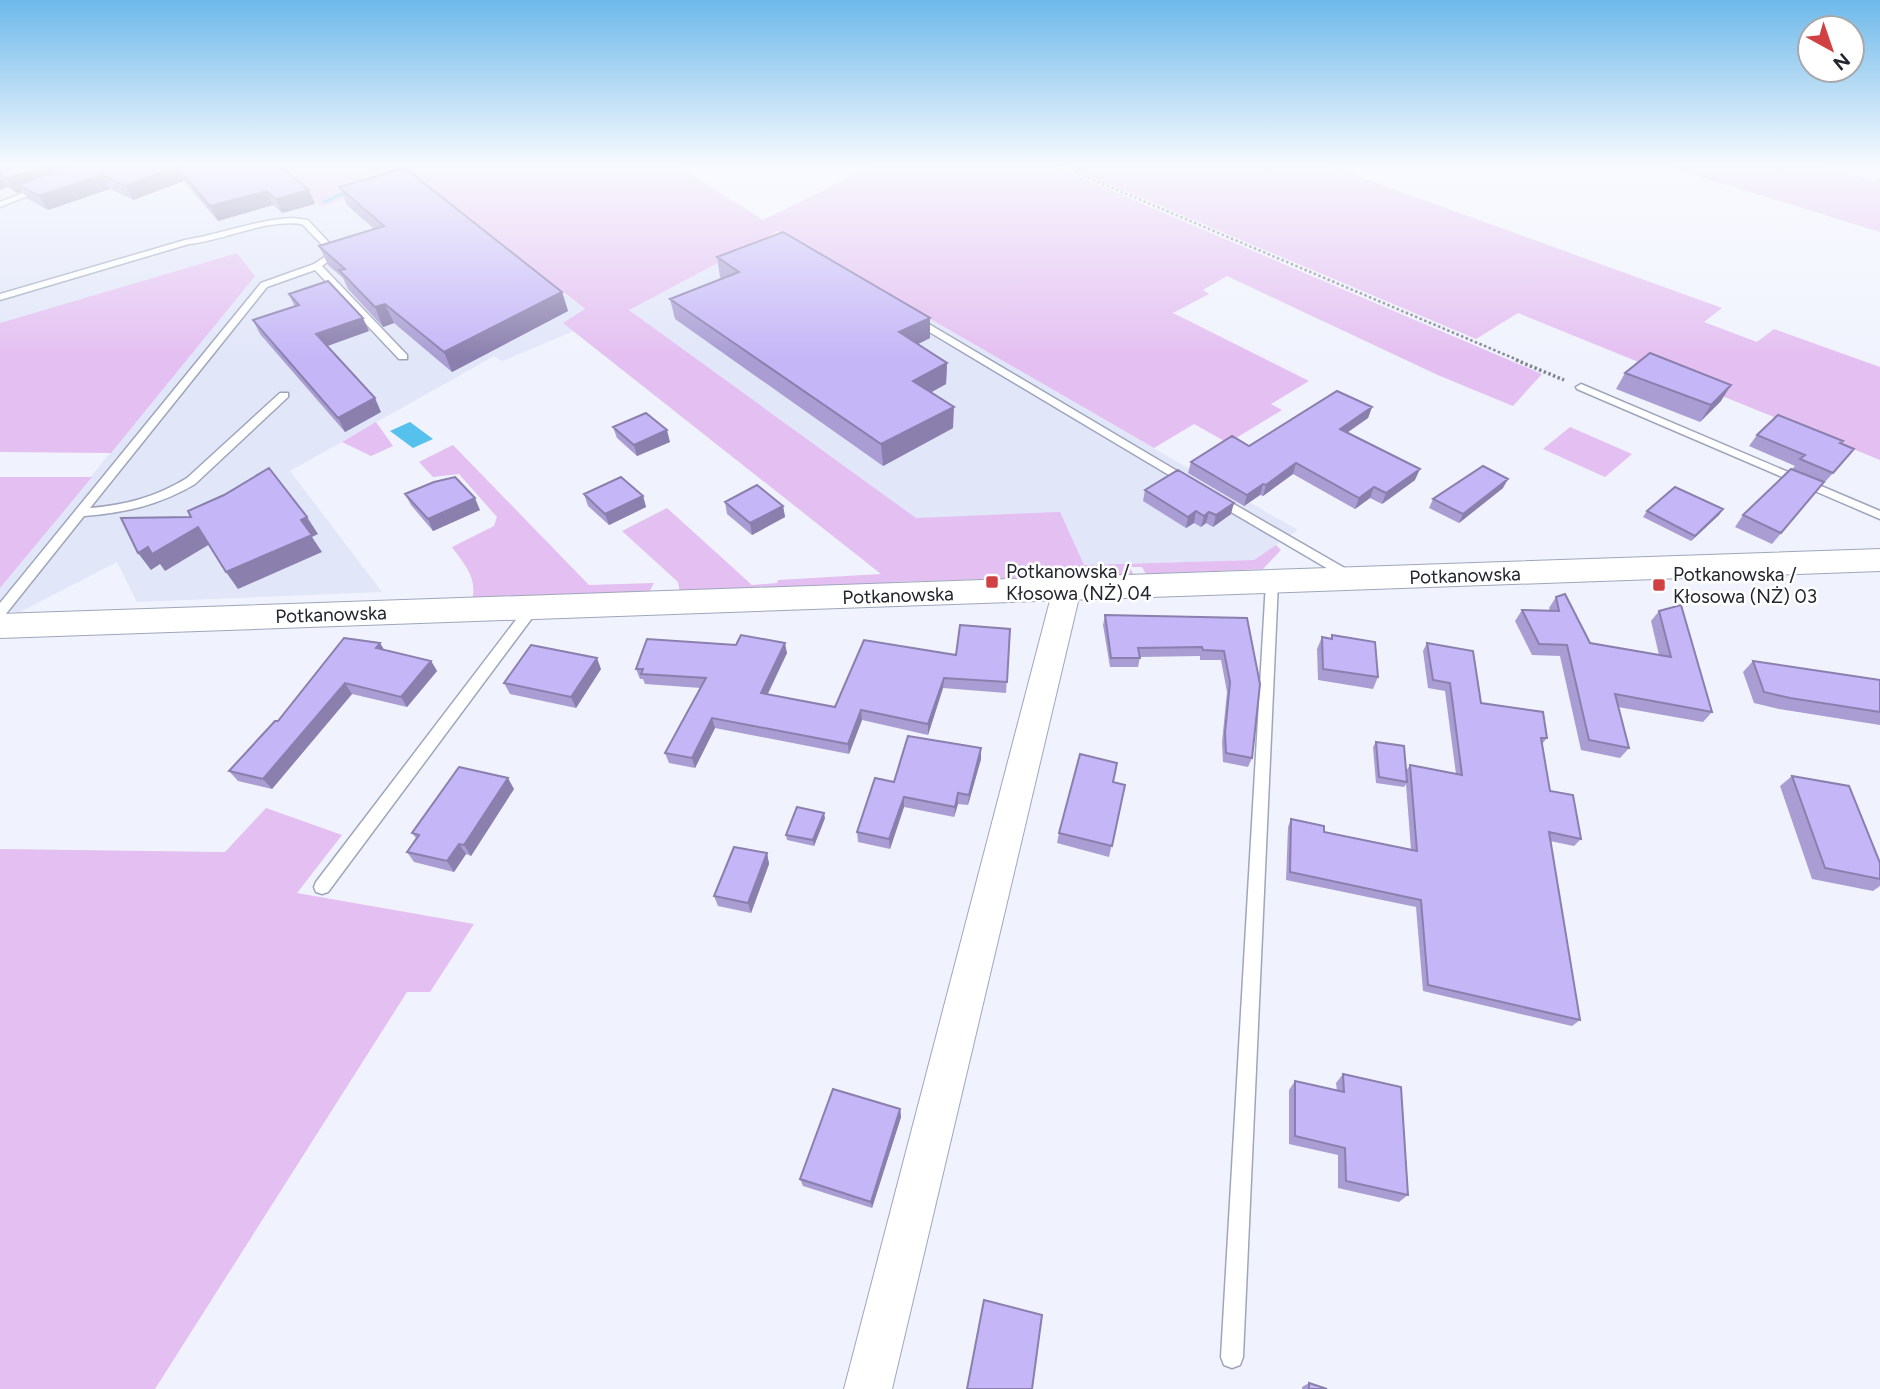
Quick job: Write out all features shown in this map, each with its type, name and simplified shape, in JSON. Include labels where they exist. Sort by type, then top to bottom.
[{"type":"street","name":"Potkanowska","points":[[0,626],[1880,560]]},
{"type":"street","points":[[869,1389],[1067,589]]},
{"type":"lane","points":[[0,297],[188,242],[214,240],[260,229]]},
{"type":"lane","points":[[0,612],[264,285],[317,266],[330,257],[331,250],[311,229]]},
{"type":"lane","points":[[317,266],[403,357]]},
{"type":"lane","points":[[902,312],[1201,489]]},
{"type":"lane","points":[[1581,387],[1880,515]]},
{"type":"lane","points":[[80,513],[127,510],[175,492],[191,481],[284,395]]},
{"type":"lane","points":[[1212,495],[1353,579]]},
{"type":"lane","points":[[1232,1357],[1272,582]]},
{"type":"lane","points":[[322,887],[533,607]]},
{"type":"path","points":[[1209,229],[1581,387]]},
{"type":"shaded area","points":[[0,229],[481,229],[585,310],[563,323],[574,331],[502,361],[494,356],[290,471],[382,592],[137,602],[117,562],[18,613],[0,608],[0,588],[255,275],[237,253],[0,323]]},
{"type":"shaded area","points":[[482,229],[1201,229],[1542,374],[1513,406],[1440,376],[1227,276],[1203,290],[1209,294],[1173,313],[1309,381],[1271,404],[1282,410],[1228,443],[1194,424],[1154,448],[778,231],[629,310],[916,518],[1060,512],[1084,565],[1254,560],[1276,545],[1281,550],[1263,569],[1146,574],[1142,567],[1130,567],[1134,576],[892,582],[892,585],[680,593],[678,582],[622,531],[667,508],[752,585],[777,583],[778,580],[881,574],[563,323],[585,309]]},
{"type":"shaded area","points":[[1215,229],[1503,229],[1722,308],[1704,322],[1757,342],[1774,329],[1880,367],[1880,460],[1518,313],[1476,339]]},
{"type":"shaded area","points":[[779,231],[1298,530],[1254,560],[1084,565],[916,518],[628,309]]},
{"type":"shaded area","points":[[237,253],[255,276],[111,453],[0,452],[0,323]]},
{"type":"shaded area","points":[[376,422],[393,446],[371,456],[342,442]]},
{"type":"shaded area","points":[[1570,427],[1632,454],[1605,477],[1543,449]]},
{"type":"shaded area","points":[[453,445],[589,585],[654,583],[648,594],[472,600],[471,578],[452,547],[494,526],[497,517],[459,474],[433,477],[419,462]]},
{"type":"shaded area","points":[[0,477],[92,477],[0,588]]},
{"type":"shaded area","points":[[266,808],[342,835],[297,893],[474,924],[430,992],[407,992],[155,1389],[0,1389],[0,849],[225,852]]},
{"type":"water","points":[[410,422],[433,439],[413,448],[390,431]]},
{"type":"building","points":[[375,229],[482,229],[562,292],[444,352],[385,304],[375,307],[339,270],[345,269],[319,246]]},
{"type":"building","points":[[783,232],[930,318],[899,332],[947,363],[913,381],[954,407],[881,444],[670,299],[739,272],[717,257]]},
{"type":"building","points":[[328,281],[363,318],[316,334],[375,398],[338,418],[253,320],[299,305],[289,294]]},
{"type":"building","points":[[1650,353],[1731,385],[1711,405],[1625,373]]},
{"type":"building","points":[[1337,391],[1372,407],[1340,429],[1420,469],[1386,493],[1374,487],[1359,498],[1296,463],[1247,495],[1191,462],[1232,436],[1249,446]]},
{"type":"building","points":[[646,413],[667,430],[634,445],[613,427]]},
{"type":"building","points":[[1778,415],[1843,441],[1840,443],[1854,449],[1833,473],[1800,459],[1805,455],[1757,435]]},
{"type":"building","points":[[1483,466],[1508,479],[1463,514],[1433,499]]},
{"type":"building","points":[[269,468],[307,517],[301,520],[312,535],[226,572],[198,527],[152,554],[148,547],[138,553],[121,518],[191,517],[188,511],[224,495]]},
{"type":"building","points":[[1791,469],[1824,482],[1781,533],[1743,515]]},
{"type":"building","points":[[1178,470],[1234,503],[1216,515],[1209,512],[1204,516],[1196,511],[1188,517],[1145,490]]},
{"type":"building","points":[[455,477],[475,498],[428,519],[405,494],[434,482]]},
{"type":"building","points":[[621,477],[643,496],[605,514],[584,494]]},
{"type":"building","points":[[757,485],[783,506],[750,523],[725,502]]},
{"type":"building","points":[[1675,487],[1723,509],[1695,536],[1647,511]]},
{"type":"building","points":[[1565,594],[1590,643],[1671,657],[1659,611],[1681,605],[1712,712],[1615,694],[1629,748],[1589,740],[1567,645],[1539,644],[1522,610],[1559,611],[1556,597]]},
{"type":"building","points":[[1105,615],[1247,618],[1260,684],[1252,758],[1226,753],[1225,733],[1230,682],[1224,651],[1203,650],[1202,647],[1138,648],[1140,658],[1111,658]]},
{"type":"building","points":[[960,625],[1010,629],[1007,682],[944,678],[928,724],[861,710],[848,744],[712,718],[692,758],[665,753],[706,678],[641,674],[643,669],[636,669],[647,639],[736,645],[741,635],[785,643],[761,693],[835,707],[864,640],[956,655]]},
{"type":"building","points":[[1332,635],[1375,642],[1378,677],[1323,669],[1322,637],[1332,639]]},
{"type":"building","points":[[344,638],[380,643],[376,648],[431,661],[401,697],[345,683],[263,779],[229,771],[275,721],[278,721]]},
{"type":"building","points":[[1427,643],[1473,651],[1481,703],[1543,712],[1547,738],[1541,738],[1550,791],[1573,795],[1581,839],[1549,832],[1580,1020],[1428,985],[1421,900],[1290,872],[1291,819],[1324,826],[1324,832],[1417,851],[1410,765],[1462,775],[1450,683],[1433,680]]},
{"type":"building","points":[[531,645],[597,658],[571,697],[504,683]]},
{"type":"building","points":[[1753,661],[1880,680],[1880,712],[1764,692]]},
{"type":"building","points":[[908,736],[981,748],[969,795],[958,793],[955,807],[904,797],[889,839],[857,832],[875,778],[894,782]]},
{"type":"building","points":[[1376,742],[1404,746],[1407,782],[1379,777]]},
{"type":"building","points":[[1080,754],[1117,763],[1113,782],[1125,785],[1112,846],[1059,833]]},
{"type":"building","points":[[459,767],[508,778],[464,845],[459,844],[447,861],[407,852],[419,835],[412,833]]},
{"type":"building","points":[[1792,776],[1849,786],[1880,863],[1880,879],[1825,868]]},
{"type":"building","points":[[797,807],[824,813],[813,840],[786,835]]},
{"type":"building","points":[[734,847],[767,853],[748,903],[714,896]]},
{"type":"building","points":[[1343,1074],[1401,1087],[1408,1195],[1346,1181],[1345,1148],[1295,1136],[1295,1081],[1344,1092]]},
{"type":"building","points":[[833,1089],[900,1109],[871,1202],[800,1179]]},
{"type":"building","points":[[984,1300],[1042,1315],[1032,1389],[967,1389]]},
{"type":"building","points":[[1309,1383],[1327,1389],[1309,1389]]},
{"type":"place","name":"Potkanowska / Kłosowa (NŻ) 04","points":[[992,582]]},
{"type":"place","name":"Potkanowska / Kłosowa (NŻ) 03","points":[[1659,585]]}]
